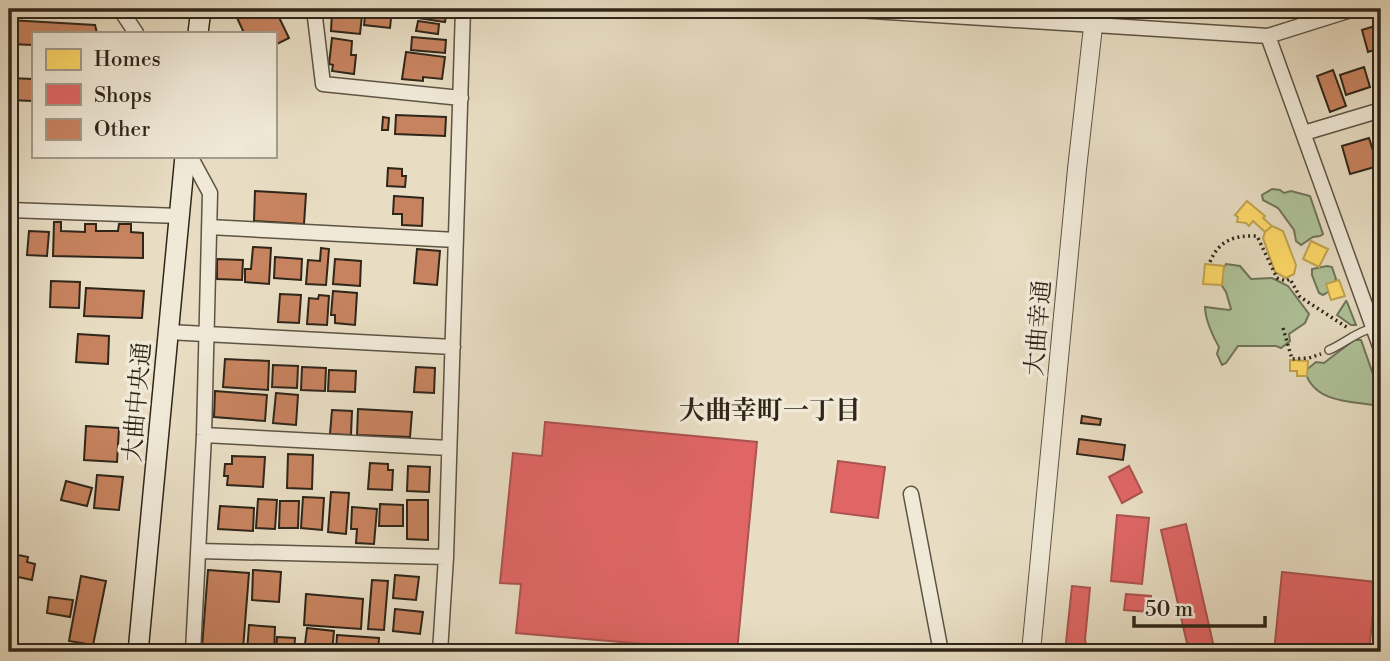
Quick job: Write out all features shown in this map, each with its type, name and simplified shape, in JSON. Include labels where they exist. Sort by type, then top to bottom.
[{"type":"main road","points":[[198,32],[201,9]]},
{"type":"main road","name":"大曲中央通","points":[[138,652],[168,332],[188,158]]},
{"type":"street","points":[[120,9],[135,32]]},
{"type":"street","points":[[314,9],[323,84],[461,98]]},
{"type":"street","points":[[440,652],[446,557],[463,9]]},
{"type":"street","points":[[841,9],[1094,16],[1268,36],[1354,9]]},
{"type":"street","name":"大曲幸通","points":[[1031,652],[1094,16]]},
{"type":"street","points":[[1268,36],[1381,349]]},
{"type":"street","points":[[1304,133],[1381,110]]},
{"type":"street","points":[[189,158],[210,193],[204,435],[193,652]]},
{"type":"street","points":[[9,211],[180,216]]},
{"type":"street","points":[[209,227],[456,240]]},
{"type":"street","points":[[168,332],[453,347]]},
{"type":"street","points":[[204,435],[449,448]]},
{"type":"street","points":[[911,494],[941,652]]},
{"type":"street","points":[[199,551],[446,557]]},
{"type":"lane","points":[[1329,351],[1356,333],[1374,328]]},
{"type":"path","points":[[1210,262],[1220,245],[1227,240],[1257,236],[1277,278],[1286,281],[1290,279],[1296,292],[1307,303],[1356,333]]},
{"type":"path","points":[[1283,328],[1292,359],[1309,358],[1329,351]]},
{"type":"green space","points":[[1272,189],[1310,196],[1323,234],[1301,245],[1296,241],[1294,230],[1278,208],[1263,200],[1262,195]]},
{"type":"green space","points":[[1226,264],[1240,266],[1251,279],[1272,278],[1288,286],[1309,314],[1305,323],[1289,334],[1290,341],[1281,348],[1238,346],[1222,365],[1217,354],[1219,347],[1206,317],[1205,307],[1231,309],[1226,292],[1217,278]]},
{"type":"green space","points":[[1332,267],[1336,279],[1331,290],[1323,295],[1319,293],[1312,269]]},
{"type":"green space","points":[[1346,301],[1356,325],[1351,325],[1337,315]]},
{"type":"green space","points":[[1354,340],[1361,340],[1381,397],[1381,406],[1325,395],[1310,382],[1305,371],[1316,362],[1324,363]]},
{"type":"building: Homes","points":[[1247,201],[1265,216],[1263,218],[1272,226],[1265,232],[1253,221],[1249,226],[1237,222],[1238,217],[1235,215]]},
{"type":"building: Homes","points":[[1272,226],[1283,231],[1296,265],[1294,274],[1286,278],[1275,272],[1263,238]]},
{"type":"building: Homes","points":[[1311,241],[1328,249],[1319,267],[1303,259]]},
{"type":"building: Homes","points":[[1205,264],[1224,266],[1222,285],[1203,284]]},
{"type":"building: Homes","points":[[1339,280],[1345,296],[1331,300],[1326,284]]},
{"type":"building: Homes","points":[[1290,360],[1308,361],[1307,376],[1297,376],[1297,371],[1290,371]]},
{"type":"building: Shops","points":[[545,422],[757,442],[737,652],[516,633],[521,584],[500,583],[513,453],[542,456]]},
{"type":"building: Shops","points":[[838,461],[885,467],[878,518],[831,512]]},
{"type":"building: Shops","points":[[1129,466],[1142,492],[1122,503],[1109,477]]},
{"type":"building: Shops","points":[[1117,515],[1149,518],[1142,584],[1111,581]]},
{"type":"building: Shops","points":[[1186,524],[1215,652],[1189,652],[1161,530]]},
{"type":"building: Shops","points":[[1282,572],[1376,582],[1369,652],[1274,652]]},
{"type":"building: Shops","points":[[1072,586],[1090,588],[1085,640],[1088,652],[1065,652]]},
{"type":"building: Shops","points":[[1126,594],[1151,596],[1149,612],[1124,610]]},
{"type":"building: Other","points":[[233,9],[275,9],[289,38],[276,44],[276,32],[244,32]]},
{"type":"building: Other","points":[[366,9],[392,9],[390,28],[364,25]]},
{"type":"building: Other","points":[[419,9],[447,9],[445,22],[417,18]]},
{"type":"building: Other","points":[[332,12],[362,15],[360,34],[331,31]]},
{"type":"building: Other","points":[[9,20],[95,25],[97,32],[32,32],[32,45],[9,44]]},
{"type":"building: Other","points":[[418,21],[439,24],[438,34],[416,31]]},
{"type":"building: Other","points":[[1381,24],[1381,53],[1375,55],[1374,50],[1368,52],[1362,30]]},
{"type":"building: Other","points":[[412,37],[446,40],[445,53],[411,50]]},
{"type":"building: Other","points":[[332,38],[352,41],[351,55],[356,55],[354,74],[332,71],[333,65],[329,64]]},
{"type":"building: Other","points":[[406,52],[445,57],[442,79],[402,79]]},
{"type":"building: Other","points":[[1381,65],[1381,91],[1374,68]]},
{"type":"building: Other","points":[[1364,67],[1370,87],[1346,95],[1340,75]]},
{"type":"building: Other","points":[[1333,70],[1346,106],[1330,112],[1317,76]]},
{"type":"building: Other","points":[[9,78],[32,79],[32,101],[9,100]]},
{"type":"building: Other","points":[[396,115],[446,117],[445,136],[395,134]]},
{"type":"building: Other","points":[[383,117],[389,118],[388,130],[382,130]]},
{"type":"building: Other","points":[[1369,138],[1378,166],[1350,174],[1342,146]]},
{"type":"building: Other","points":[[388,168],[402,169],[402,176],[406,176],[405,187],[387,186]]},
{"type":"building: Other","points":[[255,191],[306,194],[304,224],[254,221]]},
{"type":"building: Other","points":[[394,196],[423,198],[422,226],[402,225],[402,214],[393,214]]},
{"type":"building: Other","points":[[54,222],[61,222],[61,231],[85,232],[85,224],[96,224],[96,231],[118,231],[119,224],[131,224],[131,232],[143,233],[143,258],[53,256]]},
{"type":"building: Other","points":[[9,230],[17,230],[16,252],[9,252]]},
{"type":"building: Other","points":[[29,231],[49,232],[47,256],[27,255]]},
{"type":"building: Other","points":[[253,247],[271,248],[269,284],[245,282],[245,269],[251,269]]},
{"type":"building: Other","points":[[321,248],[329,249],[326,285],[306,284],[308,260],[320,261]]},
{"type":"building: Other","points":[[417,249],[440,251],[437,285],[414,283]]},
{"type":"building: Other","points":[[275,257],[302,259],[301,280],[274,278]]},
{"type":"building: Other","points":[[217,259],[243,260],[242,280],[217,279]]},
{"type":"building: Other","points":[[335,259],[361,261],[360,286],[333,284]]},
{"type":"building: Other","points":[[51,281],[80,282],[79,308],[50,307]]},
{"type":"building: Other","points":[[86,288],[144,291],[142,318],[84,316]]},
{"type":"building: Other","points":[[333,291],[357,293],[355,325],[335,323],[335,315],[331,315]]},
{"type":"building: Other","points":[[280,294],[301,295],[299,323],[278,322]]},
{"type":"building: Other","points":[[319,295],[329,296],[327,325],[307,324],[309,298],[318,299]]},
{"type":"building: Other","points":[[78,334],[109,336],[108,364],[76,362]]},
{"type":"building: Other","points":[[225,359],[269,361],[268,390],[223,387]]},
{"type":"building: Other","points":[[273,365],[298,366],[297,388],[272,387]]},
{"type":"building: Other","points":[[302,367],[326,368],[325,391],[301,390]]},
{"type":"building: Other","points":[[416,367],[435,368],[434,393],[414,392]]},
{"type":"building: Other","points":[[329,370],[356,371],[355,392],[328,391]]},
{"type":"building: Other","points":[[215,391],[267,395],[265,421],[214,417]]},
{"type":"building: Other","points":[[276,393],[298,395],[296,425],[273,423]]},
{"type":"building: Other","points":[[358,409],[412,412],[410,437],[357,435]]},
{"type":"building: Other","points":[[332,410],[352,411],[351,435],[330,434]]},
{"type":"building: Other","points":[[1082,416],[1101,419],[1100,425],[1081,423]]},
{"type":"building: Other","points":[[86,426],[119,428],[117,462],[84,460]]},
{"type":"building: Other","points":[[1079,439],[1125,445],[1123,460],[1077,454]]},
{"type":"building: Other","points":[[288,454],[313,455],[312,489],[287,488]]},
{"type":"building: Other","points":[[232,456],[265,457],[263,487],[227,485],[228,476],[224,476],[225,464],[232,464]]},
{"type":"building: Other","points":[[370,463],[388,464],[388,470],[393,470],[392,490],[368,489]]},
{"type":"building: Other","points":[[408,466],[430,467],[429,492],[407,491]]},
{"type":"building: Other","points":[[97,475],[123,477],[119,510],[94,508]]},
{"type":"building: Other","points":[[66,481],[92,488],[87,506],[61,500]]},
{"type":"building: Other","points":[[331,492],[349,493],[346,534],[328,532]]},
{"type":"building: Other","points":[[303,497],[324,498],[322,530],[301,528]]},
{"type":"building: Other","points":[[258,499],[277,500],[275,529],[256,528]]},
{"type":"building: Other","points":[[407,500],[428,500],[428,540],[407,539]]},
{"type":"building: Other","points":[[280,501],[299,501],[298,528],[279,528]]},
{"type":"building: Other","points":[[380,504],[403,505],[403,526],[379,526]]},
{"type":"building: Other","points":[[220,506],[254,508],[253,531],[218,529]]},
{"type":"building: Other","points":[[352,507],[377,509],[374,544],[356,543],[357,529],[351,529]]},
{"type":"building: Other","points":[[9,553],[28,557],[27,562],[35,564],[32,580],[9,575]]},
{"type":"building: Other","points":[[208,570],[249,573],[243,649],[202,647]]},
{"type":"building: Other","points":[[253,570],[281,572],[279,602],[252,600]]},
{"type":"building: Other","points":[[395,575],[419,577],[416,600],[393,598]]},
{"type":"building: Other","points":[[81,576],[106,581],[93,645],[69,641]]},
{"type":"building: Other","points":[[372,580],[388,581],[384,630],[368,629]]},
{"type":"building: Other","points":[[306,594],[363,599],[361,629],[304,625]]},
{"type":"building: Other","points":[[49,597],[73,600],[70,617],[47,613]]},
{"type":"building: Other","points":[[395,609],[423,612],[420,634],[393,631]]},
{"type":"building: Other","points":[[249,625],[275,627],[274,652],[247,652]]},
{"type":"building: Other","points":[[307,628],[334,631],[332,652],[304,652]]},
{"type":"building: Other","points":[[337,635],[379,638],[378,652],[336,652]]},
{"type":"building: Other","points":[[277,637],[295,638],[294,652],[276,652]]},
{"type":"district","name":"大曲幸町一丁目","points":[[770,410]]}]
